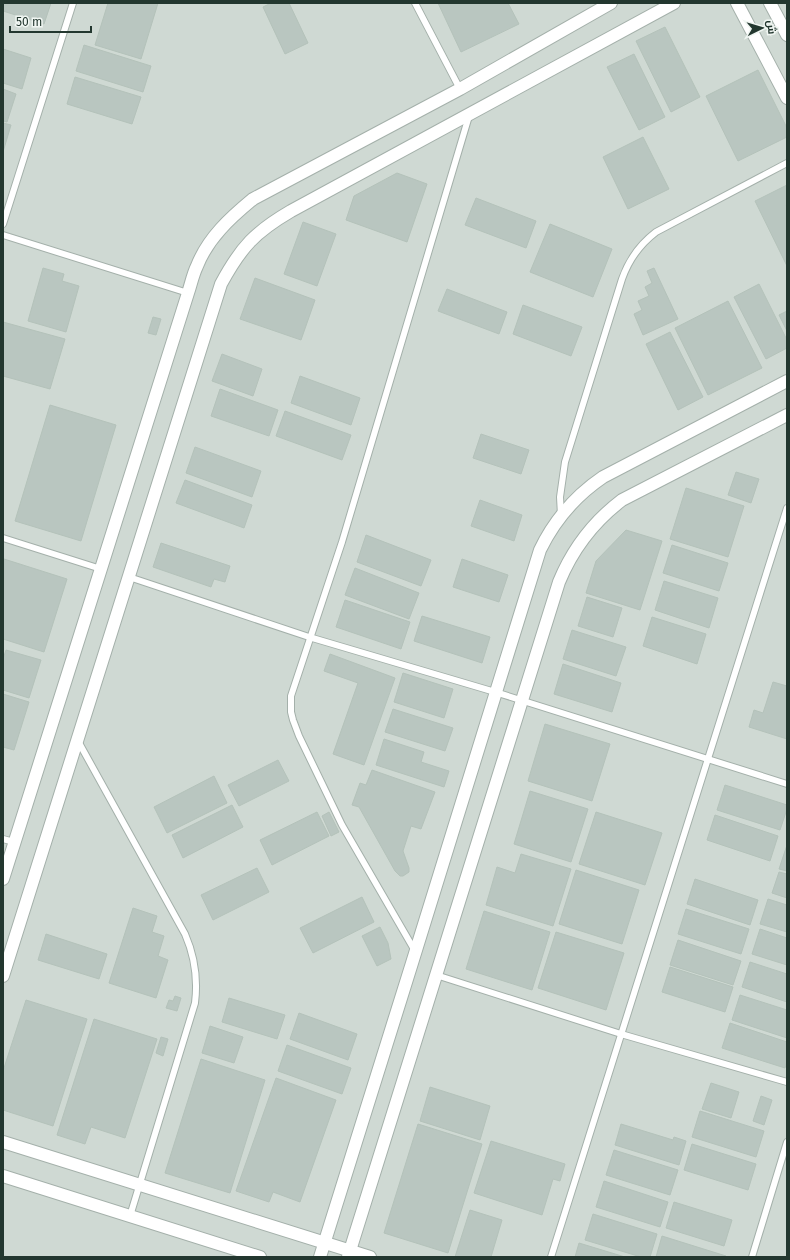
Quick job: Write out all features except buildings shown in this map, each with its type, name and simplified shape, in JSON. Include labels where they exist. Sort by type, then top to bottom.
[{"type":"street","points":[[3,879],[9,840],[101,569],[197,265],[211,240],[230,217],[252,199],[460,89],[611,3]]},
{"type":"street","points":[[3,976],[221,284],[234,261],[250,241],[269,224],[291,211],[674,3]]},
{"type":"street","points":[[737,3],[787,98]]},
{"type":"street","points":[[770,3],[787,35]]},
{"type":"street","points":[[320,1257],[540,550],[553,526],[561,515],[580,494],[603,477],[787,381]]},
{"type":"street","points":[[349,1254],[564,568],[580,542],[594,524],[622,500],[787,415]]},
{"type":"street","points":[[3,1142],[325,1243],[349,1254],[370,1257]]},
{"type":"street","points":[[3,1176],[260,1257]]},
{"type":"lane","points":[[3,224],[72,3]]},
{"type":"lane","points":[[415,3],[460,89]]},
{"type":"lane","points":[[416,952],[342,825],[293,720],[291,696],[309,637],[342,542],[469,115]]},
{"type":"lane","points":[[561,515],[560,497],[565,462],[622,279],[632,256],[641,245],[656,232],[787,163]]},
{"type":"lane","points":[[3,235],[188,293]]},
{"type":"lane","points":[[551,1257],[787,508]]},
{"type":"lane","points":[[3,538],[101,569]]},
{"type":"lane","points":[[129,577],[309,637],[495,692],[787,784]]},
{"type":"lane","points":[[78,740],[186,934],[195,968],[195,1003],[130,1216]]},
{"type":"lane","points":[[436,975],[621,1034],[787,1082]]},
{"type":"lane","points":[[752,1257],[787,1142]]},
{"type":"shaded area","points":[[3,3],[787,3],[787,1257],[3,1257]]}]
